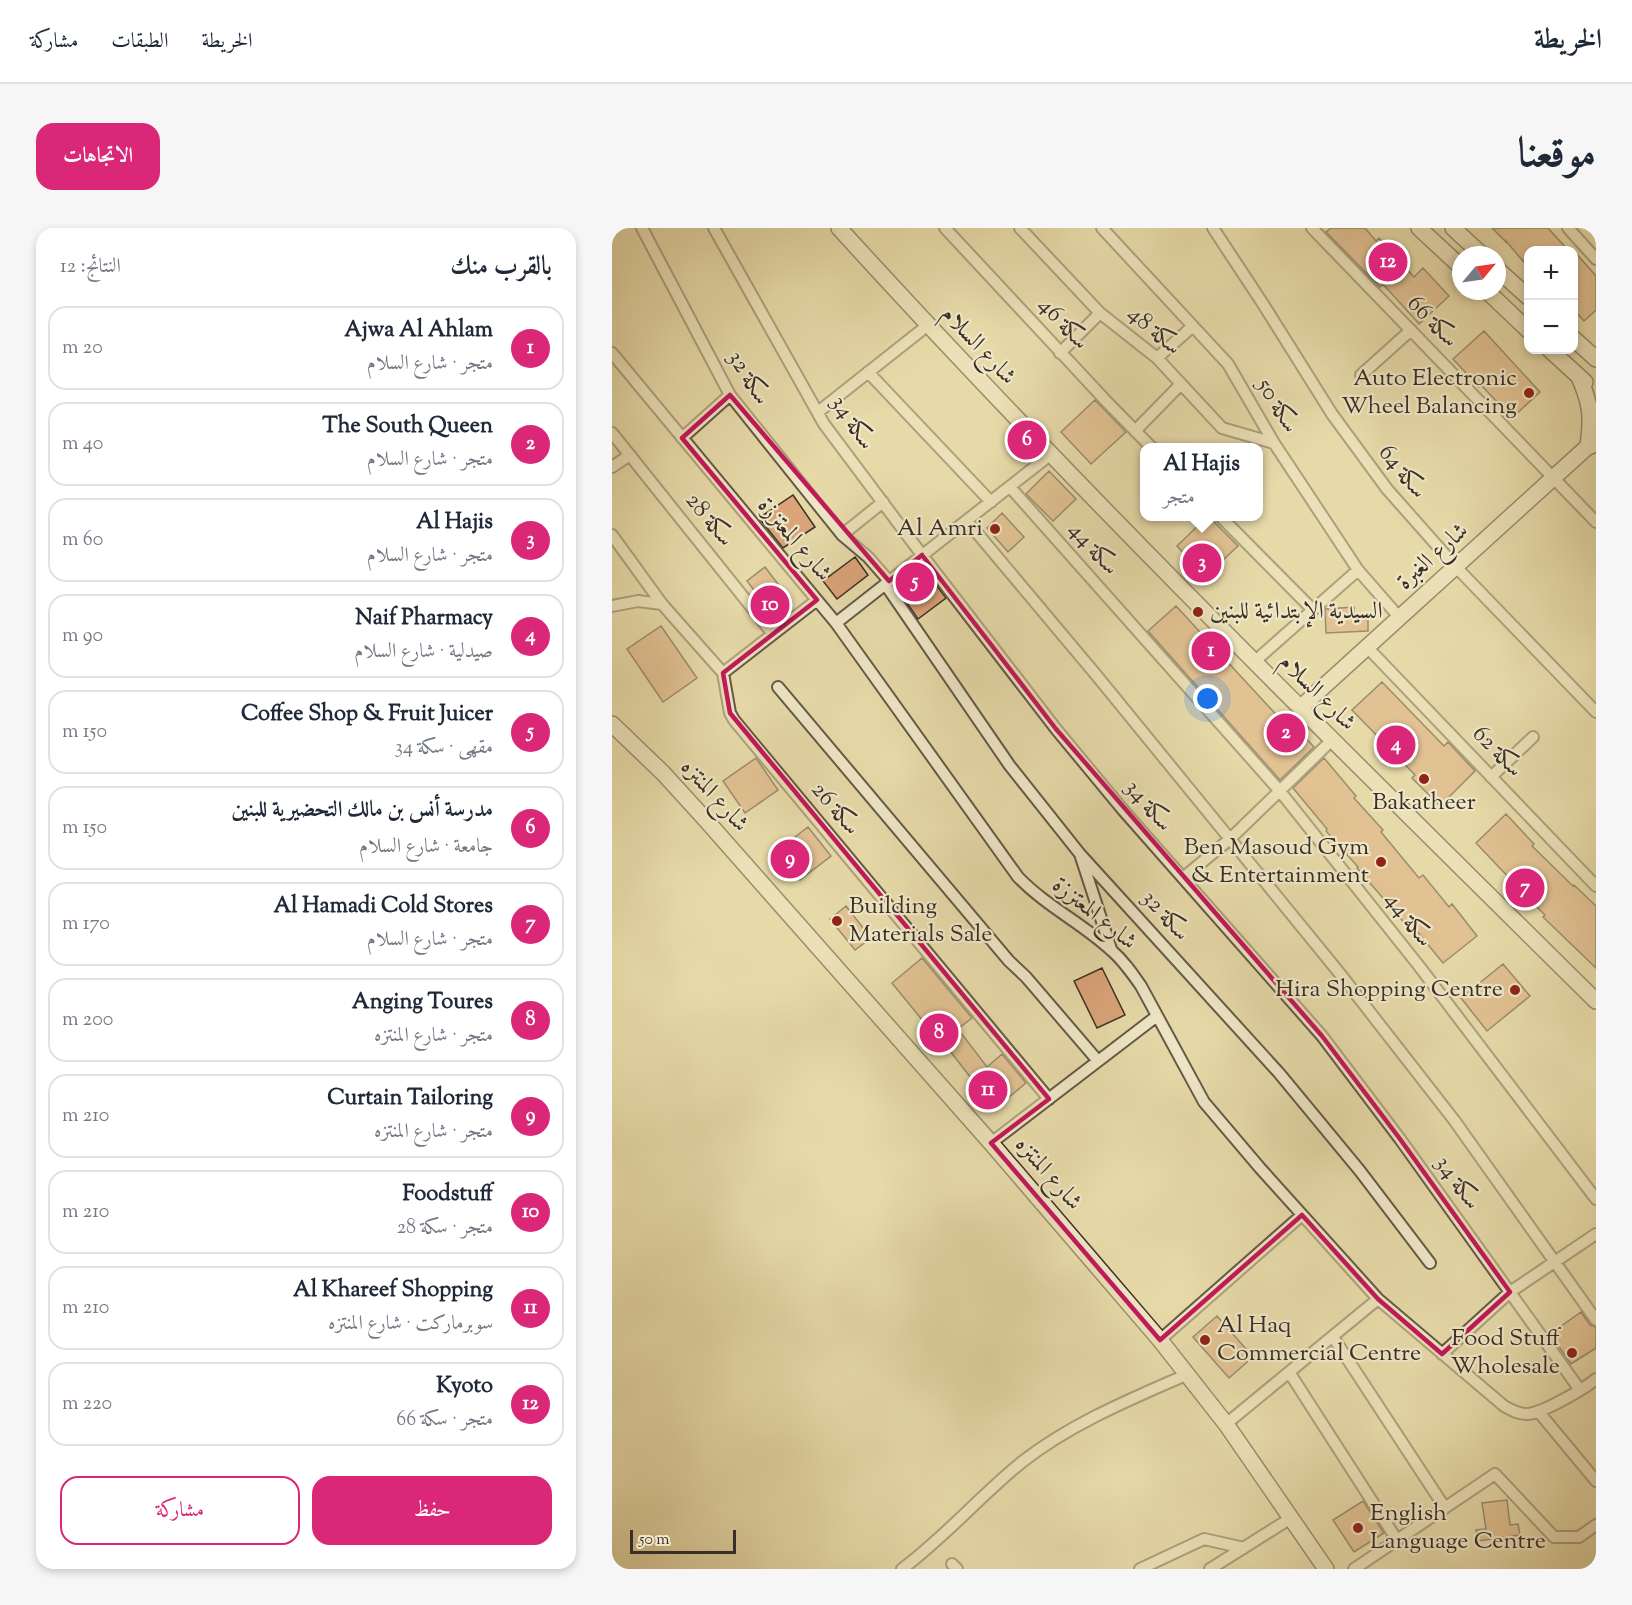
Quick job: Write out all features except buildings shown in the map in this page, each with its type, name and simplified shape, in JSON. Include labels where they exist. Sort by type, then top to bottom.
[{"type":"street","name":"سكة 32","points":[[642,228],[730,395],[842,535],[868,557],[1010,766],[1080,854],[1279,1073],[1360,1171],[1430,1263]]},
{"type":"street","name":"سكة 34","points":[[714,228],[825,424],[922,555],[1056,729],[1123,810],[1322,1036],[1400,1139],[1510,1292],[1596,1395]]},
{"type":"street","name":"شارع السلام","points":[[839,228],[1050,455],[1299,708],[1596,1001]]},
{"type":"street","name":"سكة 46","points":[[945,228],[1148,443]]},
{"type":"street","name":"سكة 48","points":[[1020,228],[1100,313],[1157,358],[1222,428],[1274,443]]},
{"type":"street","name":"سكة 50","points":[[1102,228],[1228,364],[1274,443],[1358,570],[1399,617]]},
{"type":"street","name":"سكة 64","points":[[1213,228],[1332,414],[1387,489],[1456,567],[1596,712]]},
{"type":"street","name":"سكة 66","points":[[1312,228],[1596,522]]},
{"type":"street","points":[[1419,228],[1452,259]]},
{"type":"street","points":[[1453,228],[1472,246]]},
{"type":"street","points":[[1568,228],[1596,259]]},
{"type":"street","points":[[1506,277],[1524,293]]},
{"type":"street","points":[[1496,300],[1524,326]]},
{"type":"street","points":[[1060,352],[1100,313]]},
{"type":"street","points":[[818,412],[928,326]]},
{"type":"street","points":[[1157,358],[1193,326]]},
{"type":"street","points":[[1361,375],[1411,330]]},
{"type":"street","points":[[1578,343],[1596,359]]},
{"type":"street","name":"شارع المعتززة","points":[[612,353],[836,623],[1018,877],[1033,892],[1111,949],[1129,968],[1142,986],[1204,1102],[1302,1215],[1378,1299],[1504,1406],[1516,1413],[1538,1412]]},
{"type":"street","points":[[1554,354],[1596,392]]},
{"type":"street","points":[[868,372],[991,502]]},
{"type":"street","points":[[1580,377],[1591,411],[1593,443]]},
{"type":"street","points":[[1135,431],[1181,384]]},
{"type":"street","points":[[682,438],[730,395]]},
{"type":"street","name":"سكة 28","points":[[612,432],[773,634]]},
{"type":"street","name":"شارع الغبرة","points":[[1299,708],[1593,443]]},
{"type":"street","points":[[612,467],[630,455]]},
{"type":"street","points":[[836,623],[1050,455]]},
{"type":"street","name":"سكة 44","points":[[1010,487],[1279,790],[1419,966],[1596,1199]]},
{"type":"street","points":[[842,535],[883,502]]},
{"type":"street","points":[[966,521],[1097,675],[1341,975],[1454,1120],[1596,1320]]},
{"type":"street","points":[[1225,521],[1313,610]]},
{"type":"street","points":[[612,534],[662,604],[723,673],[817,600]]},
{"type":"street","points":[[1254,662],[1358,570]]},
{"type":"street","points":[[612,606],[638,602],[662,604]]},
{"type":"street","name":"سكة 62","points":[[1367,647],[1596,886]]},
{"type":"street","name":"سكة 26","points":[[723,673],[730,712],[735,720],[1049,1099]]},
{"type":"street","points":[[778,687],[1010,961],[1026,976],[1098,1061]]},
{"type":"street","name":"شارع المنتزه","points":[[612,724],[663,773],[991,1143],[1160,1340],[1226,1424],[1326,1569]]},
{"type":"street","points":[[1491,777],[1533,737]]},
{"type":"street","points":[[1183,878],[1230,838],[1332,740]]},
{"type":"street","points":[[1080,854],[1111,949]]},
{"type":"street","points":[[991,1143],[1157,1016]]},
{"type":"street","points":[[1160,1340],[1302,1215]]},
{"type":"street","points":[[1442,1354],[1510,1292],[1596,1234]]},
{"type":"street","points":[[1226,1424],[1378,1299]]},
{"type":"street","points":[[1333,1337],[1445,1508]]},
{"type":"street","points":[[1289,1372],[1397,1540]]},
{"type":"street","points":[[902,1569],[924,1552],[1023,1461],[1102,1412],[1188,1374]]},
{"type":"street","points":[[1588,1385],[1538,1412],[1596,1481]]},
{"type":"street","points":[[1354,1569],[1495,1474],[1554,1537],[1579,1538],[1596,1525]]},
{"type":"street","points":[[1210,1569],[1291,1518]]},
{"type":"street","points":[[1140,1569],[1204,1539],[1244,1548]]},
{"type":"highlighted area","points":[[730,395],[889,581],[922,555],[1056,729],[1322,1036],[1400,1139],[1510,1292],[1442,1354],[1378,1299],[1302,1215],[1160,1340],[991,1143],[1049,1099],[730,713],[723,673],[817,600],[682,438]]},
{"type":"place","name":"Kyoto","points":[[1388,262]]},
{"type":"place","name":"Auto Electronic Wheel Balancing","points":[[1529,393]]},
{"type":"place","name":"مدرسة أنس بن مالك التحضيرية للبنين","points":[[1027,440]]},
{"type":"place","name":"Al Amri","points":[[995,529]]},
{"type":"place","name":"Al Hajis","points":[[1202,563]]},
{"type":"place","name":"Coffee Shop & Fruit Juicer","points":[[915,582]]},
{"type":"place","name":"Foodstuff","points":[[770,605]]},
{"type":"place","name":"السيدية الإبتدائية للبنين","points":[[1198,612]]},
{"type":"place","name":"Ajwa Al Ahlam","points":[[1211,651]]},
{"type":"place","name":"The South Queen","points":[[1286,733]]},
{"type":"place","name":"Naif Pharmacy","points":[[1396,745]]},
{"type":"place","name":"Bakatheer","points":[[1424,779]]},
{"type":"place","name":"Curtain Tailoring","points":[[790,859]]},
{"type":"place","name":"Ben Masoud Gym & Entertainment","points":[[1381,862]]},
{"type":"place","name":"Al Hamadi Cold Stores","points":[[1525,888]]},
{"type":"place","name":"Building Materials Sale","points":[[837,921]]},
{"type":"place","name":"Hira Shopping Centre","points":[[1515,990]]},
{"type":"place","name":"Anging Toures","points":[[939,1033]]},
{"type":"place","name":"Al Khareef Shopping","points":[[988,1090]]},
{"type":"place","name":"Al Haq Commercial Centre","points":[[1205,1340]]},
{"type":"place","name":"Food Stuff Wholesale","points":[[1572,1353]]},
{"type":"place","name":"English Language Centre","points":[[1358,1528]]}]
